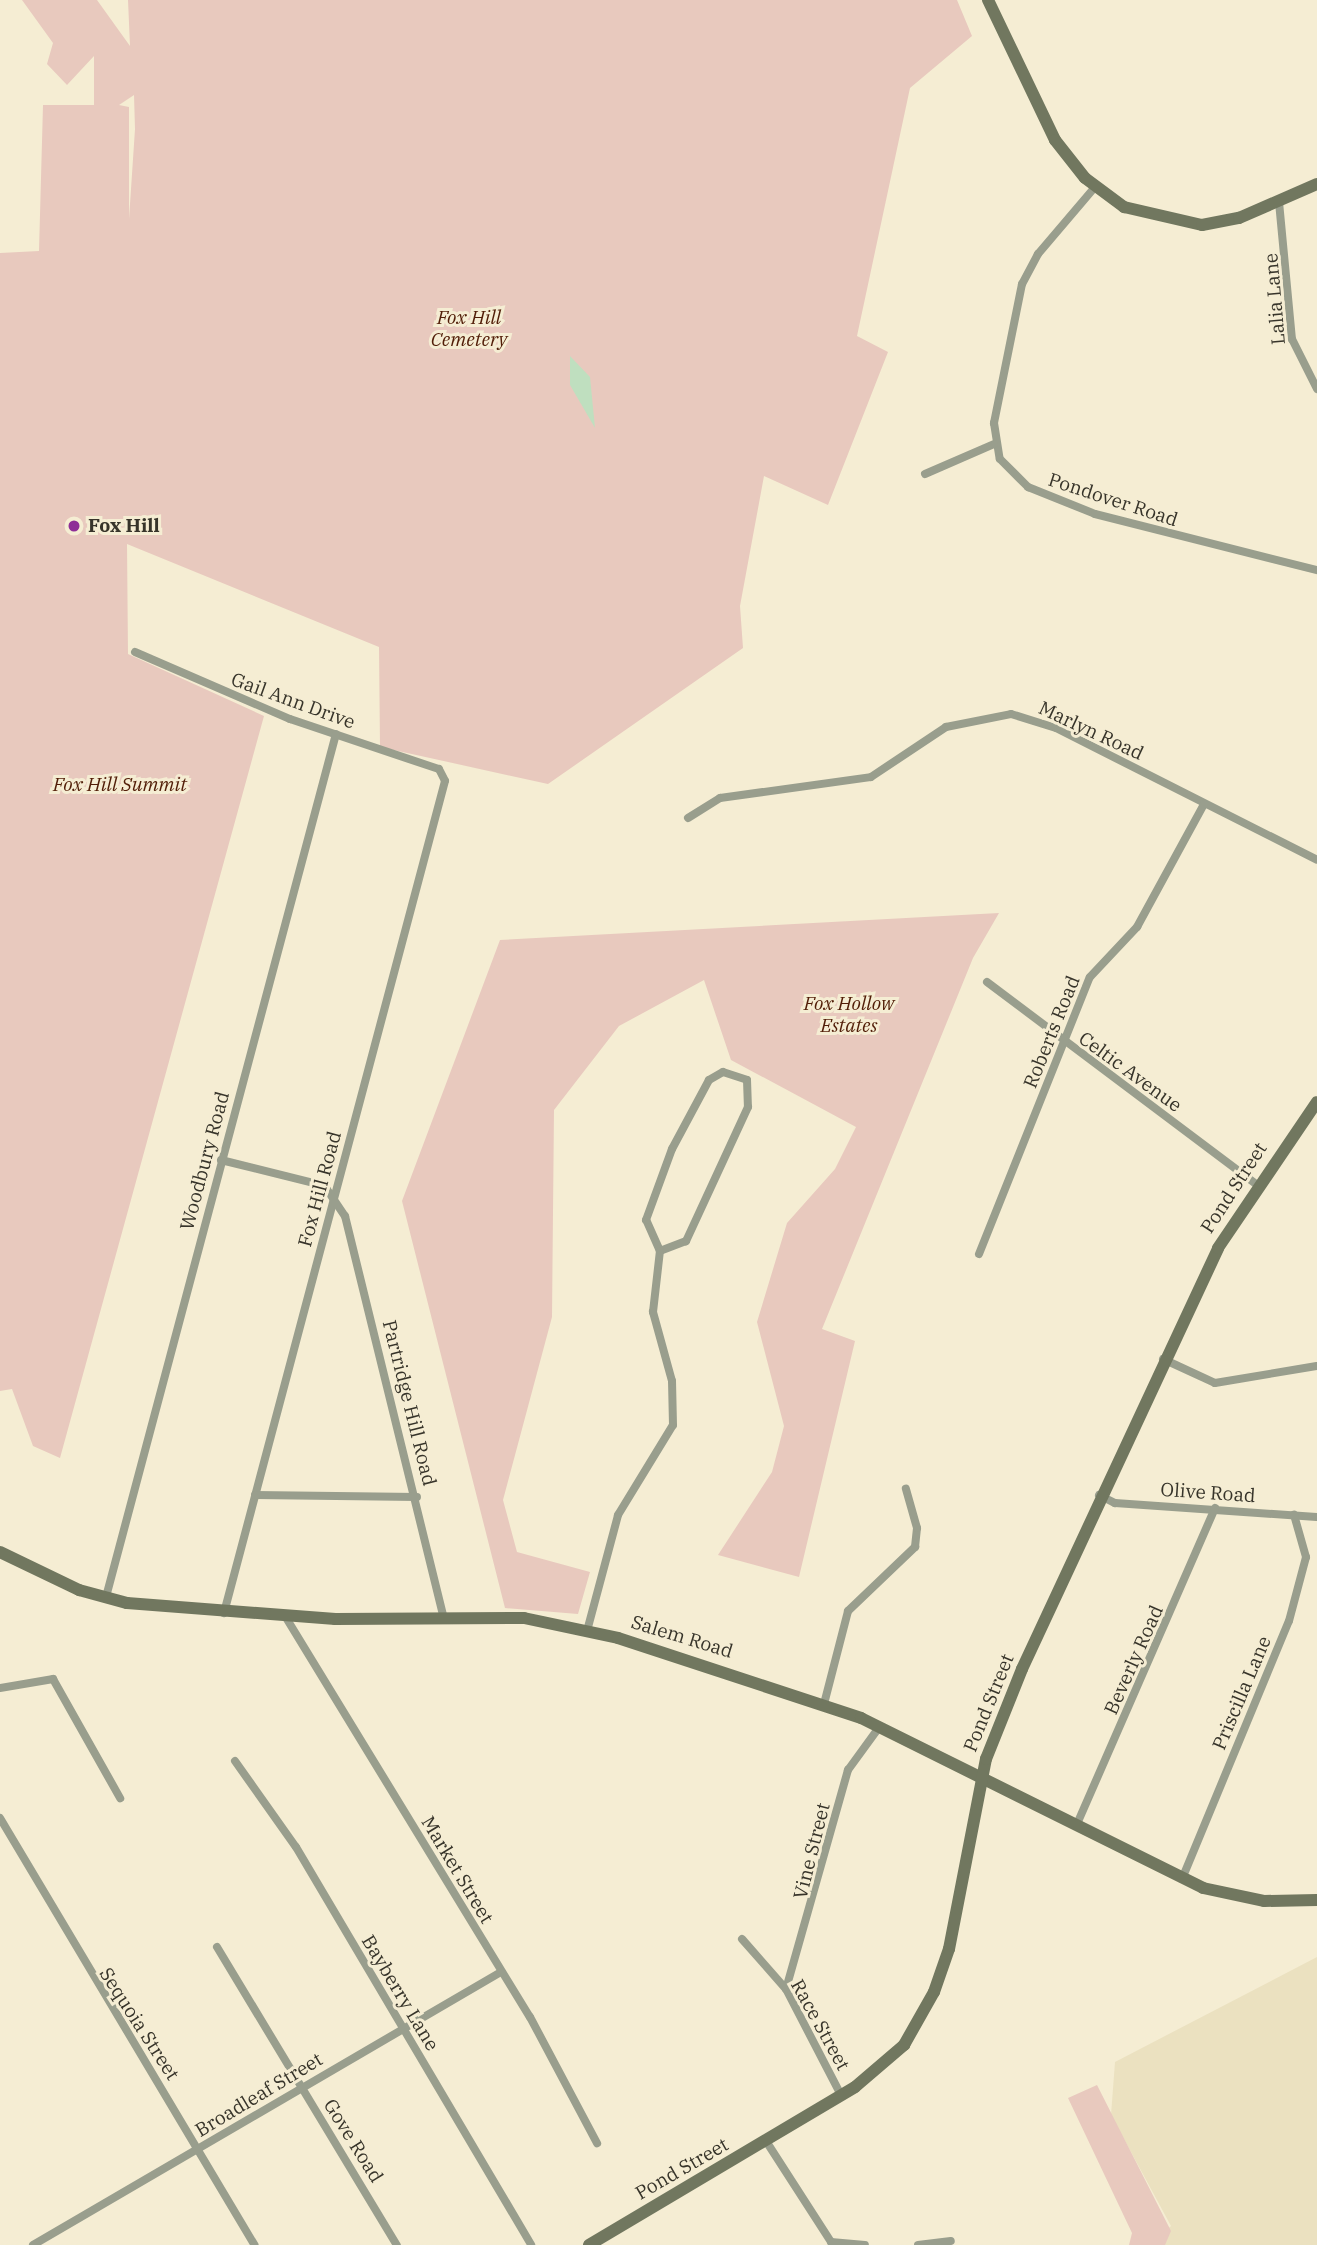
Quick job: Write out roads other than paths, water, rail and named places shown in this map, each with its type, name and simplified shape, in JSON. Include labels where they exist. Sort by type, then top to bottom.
[{"type":"main road","points":[[988,0],[1047,127],[1095,187],[1136,212],[1189,224],[1220,223],[1279,202],[1317,184]]},
{"type":"main road","name":"Pond Street","points":[[589,2245],[841,2095],[904,2045],[934,1992],[963,1892],[983,1775],[1100,1495],[1163,1359],[1257,1185],[1317,1102]]},
{"type":"main road","name":"Salem Road","points":[[0,1552],[106,1597],[224,1613],[524,1618],[587,1631],[824,1704],[880,1726],[983,1775],[1182,1879],[1244,1899],[1317,1900]]},
{"type":"street","points":[[925,474],[994,444],[1025,276],[1095,187]]},
{"type":"street","name":"Lalia Lane","points":[[1279,202],[1292,339],[1317,389]]},
{"type":"street","name":"Pondover Road","points":[[994,444],[1012,475],[1049,497],[1166,536],[1256,550],[1317,570]]},
{"type":"street","name":"Gail Ann Drive","points":[[135,652],[442,774]]},
{"type":"street","name":"Marlyn Road","points":[[688,818],[720,798],[871,777],[946,727],[1001,713],[1056,728],[1317,860]]},
{"type":"street","name":"Woodbury Road","points":[[106,1597],[336,734]]},
{"type":"street","name":"Fox Hill Road","points":[[224,1613],[442,774]]},
{"type":"street","name":"Roberts Road","points":[[979,1254],[1090,977],[1137,927],[1205,804]]},
{"type":"street","name":"Celtic Avenue","points":[[987,982],[1062,1043],[1257,1185]]},
{"type":"street","points":[[587,1631],[618,1516],[673,1425],[672,1381],[653,1312],[660,1251],[646,1220],[672,1149],[709,1080],[736,1073],[747,1080],[748,1107],[690,1234],[675,1249],[660,1251]]},
{"type":"street","points":[[221,1160],[301,1179],[334,1198]]},
{"type":"street","name":"Partridge Hill Road","points":[[334,1198],[345,1216],[417,1497],[444,1618]]},
{"type":"street","points":[[1163,1359],[1215,1382],[1317,1366]]},
{"type":"street","points":[[824,1704],[848,1611],[915,1547],[917,1528],[906,1489]]},
{"type":"street","points":[[255,1495],[417,1497]]},
{"type":"street","name":"Olive Road","points":[[1100,1495],[1115,1503],[1317,1517]]},
{"type":"street","name":"Beverly Road","points":[[1077,1824],[1215,1508]]},
{"type":"street","name":"Priscilla Lane","points":[[1182,1879],[1289,1621],[1306,1558],[1294,1515]]},
{"type":"street","name":"Market Street","points":[[285,1616],[501,1972],[597,2143]]},
{"type":"street","points":[[0,1688],[53,1679],[120,1798]]},
{"type":"street","name":"Vine Street","points":[[786,1989],[848,1770],[880,1726]]},
{"type":"street","name":"Bayberry Lane","points":[[235,1761],[296,1847],[531,2245]]},
{"type":"street","name":"Sequoia Street","points":[[0,1818],[195,2152],[255,2245]]},
{"type":"street","name":"Race Street","points":[[742,1939],[786,1989],[841,2095]]},
{"type":"street","name":"Gove Road","points":[[217,1947],[397,2245]]},
{"type":"street","name":"Broadleaf Street","points":[[33,2245],[195,2152],[402,2027],[501,1972]]},
{"type":"street","points":[[766,2141],[831,2242],[865,2245]]},
{"type":"street","points":[[918,2245],[951,2241]]},
{"type":"place","name":"Fox Hill","points":[[74,526]]},
{"type":"park label","name":"Fox Hill Cemetery","points":[[469,329]]},
{"type":"park label","name":"Fox Hill Summit","points":[[120,785]]},
{"type":"park label","name":"Fox Hollow Estates","points":[[849,1015]]}]
